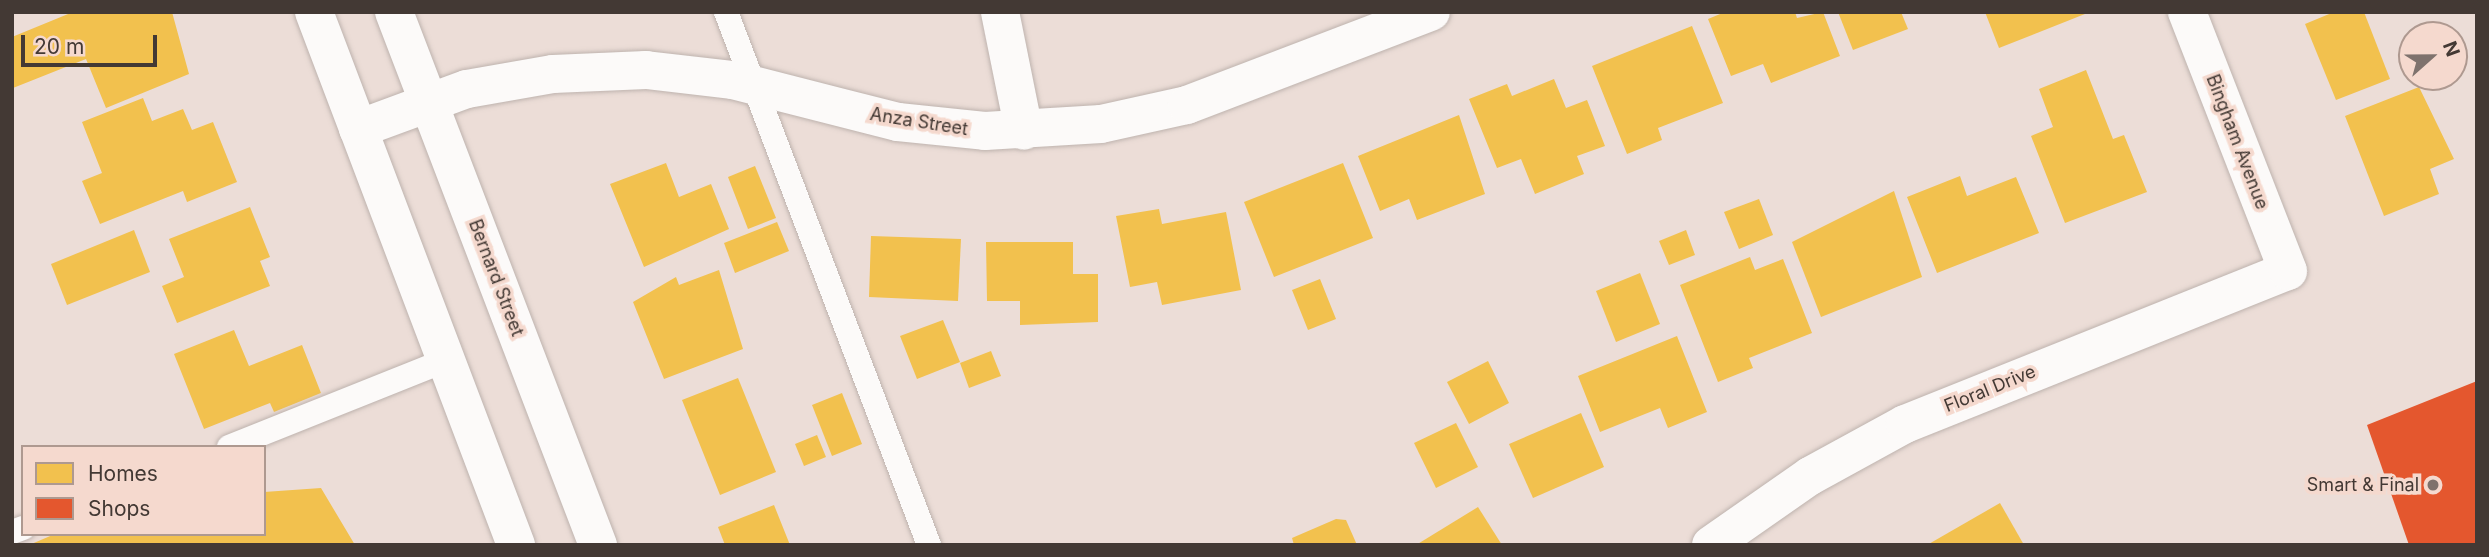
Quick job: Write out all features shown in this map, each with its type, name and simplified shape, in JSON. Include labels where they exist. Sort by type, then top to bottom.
[{"type":"street","points":[[314,12],[516,545]]},
{"type":"street","name":"Bernard Street","points":[[394,12],[598,545]]},
{"type":"street","points":[[1000,12],[1024,131]]},
{"type":"street","name":"Anza Street","points":[[358,129],[428,101],[553,74],[646,70],[753,85],[898,122],[1024,131],[1101,124],[1186,105],[1431,12]]},
{"type":"street","name":"Bingham Avenue","points":[[2187,12],[2288,271]]},
{"type":"street","name":"Floral Drive","points":[[1711,545],[1810,476],[1905,424],[2288,271]]},
{"type":"lane","points":[[726,12],[929,545]]},
{"type":"lane","points":[[234,445],[446,360]]},
{"type":"building: Homes","points":[[73,12],[172,12],[189,74],[106,108],[86,59],[13,88],[12,37]]},
{"type":"building: Homes","points":[[1725,12],[1795,12],[1797,18],[1823,12],[1840,56],[1771,83],[1763,64],[1731,76],[1708,19]]},
{"type":"building: Homes","points":[[1838,12],[1901,12],[1908,29],[1853,50]]},
{"type":"building: Homes","points":[[1985,12],[2090,12],[1999,48]]},
{"type":"building: Homes","points":[[2334,12],[2364,12],[2390,79],[2336,100],[2305,24]]},
{"type":"building: Homes","points":[[1692,26],[1723,103],[1658,128],[1662,140],[1627,154],[1592,66]]},
{"type":"building: Homes","points":[[2086,70],[2113,139],[2124,135],[2147,192],[2065,223],[2031,136],[2053,127],[2039,89]]},
{"type":"building: Homes","points":[[1554,79],[1566,108],[1587,100],[1605,146],[1577,156],[1584,174],[1535,194],[1521,159],[1497,168],[1469,99],[1507,84],[1512,96]]},
{"type":"building: Homes","points":[[2409,91],[2421,91],[2454,159],[2430,169],[2439,194],[2384,216],[2345,116]]},
{"type":"building: Homes","points":[[143,98],[152,121],[183,109],[192,130],[213,122],[237,182],[187,202],[183,191],[100,224],[82,181],[102,173],[82,122]]},
{"type":"building: Homes","points":[[1459,115],[1485,194],[1417,220],[1409,199],[1380,211],[1358,156]]},
{"type":"building: Homes","points":[[666,163],[679,197],[711,184],[729,229],[644,267],[610,184]]},
{"type":"building: Homes","points":[[1343,163],[1373,238],[1274,277],[1244,202]]},
{"type":"building: Homes","points":[[755,166],[776,218],[748,229],[728,177]]},
{"type":"building: Homes","points":[[1960,176],[1967,196],[2016,177],[2039,233],[1937,273],[1907,197]]},
{"type":"building: Homes","points":[[1894,191],[1922,277],[1821,317],[1792,242]]},
{"type":"building: Homes","points":[[1759,199],[1773,235],[1739,249],[1724,212]]},
{"type":"building: Homes","points":[[250,207],[270,257],[260,261],[270,286],[177,323],[162,286],[184,277],[169,239]]},
{"type":"building: Homes","points":[[1159,209],[1162,224],[1226,212],[1241,290],[1162,305],[1157,282],[1130,287],[1116,216]]},
{"type":"building: Homes","points":[[777,222],[789,251],[735,273],[724,243]]},
{"type":"building: Homes","points":[[134,230],[150,272],[67,305],[51,264]]},
{"type":"building: Homes","points":[[1686,230],[1695,255],[1669,265],[1659,241]]},
{"type":"building: Homes","points":[[871,236],[961,239],[958,301],[869,297]]},
{"type":"building: Homes","points":[[986,242],[1073,242],[1073,274],[1098,274],[1098,322],[1020,325],[1020,301],[987,301]]},
{"type":"building: Homes","points":[[1750,257],[1755,270],[1783,259],[1812,333],[1749,358],[1753,368],[1718,382],[1680,285]]},
{"type":"building: Homes","points":[[719,270],[743,349],[664,379],[633,302],[676,277],[679,285]]},
{"type":"building: Homes","points":[[1640,273],[1660,324],[1616,342],[1596,291]]},
{"type":"building: Homes","points":[[1320,279],[1336,319],[1308,330],[1292,290]]},
{"type":"building: Homes","points":[[943,320],[960,362],[917,379],[900,336]]},
{"type":"building: Homes","points":[[234,330],[249,366],[302,345],[321,393],[274,412],[270,403],[204,429],[174,354]]},
{"type":"building: Homes","points":[[1677,336],[1707,412],[1668,428],[1660,408],[1600,432],[1578,376]]},
{"type":"building: Homes","points":[[991,351],[1001,376],[969,388],[960,363]]},
{"type":"building: Homes","points":[[1488,361],[1509,403],[1469,424],[1447,382]]},
{"type":"building: Homes","points":[[738,378],[776,472],[720,495],[682,400]]},
{"type":"building: Homes","points":[[842,393],[862,444],[832,456],[812,405]]},
{"type":"building: Homes","points":[[1581,413],[1604,467],[1533,498],[1509,444]]},
{"type":"building: Homes","points":[[1456,423],[1478,467],[1436,488],[1414,443]]},
{"type":"building: Homes","points":[[817,435],[826,457],[804,466],[795,444]]},
{"type":"building: Homes","points":[[321,488],[355,545],[29,545],[50,536],[266,536],[266,492]]},
{"type":"building: Homes","points":[[2000,503],[2024,545],[1927,545]]},
{"type":"building: Homes","points":[[774,505],[790,545],[725,545],[718,527]]},
{"type":"building: Homes","points":[[1478,507],[1502,545],[1416,545]]},
{"type":"building: Homes","points":[[1336,519],[1346,520],[1357,545],[1294,545],[1292,538]]},
{"type":"building: Shops","name":"Smart & Final","points":[[2477,381],[2477,545],[2409,545],[2367,425]]},
{"type":"place","name":"Smart & Final","points":[[2433,485]]}]
